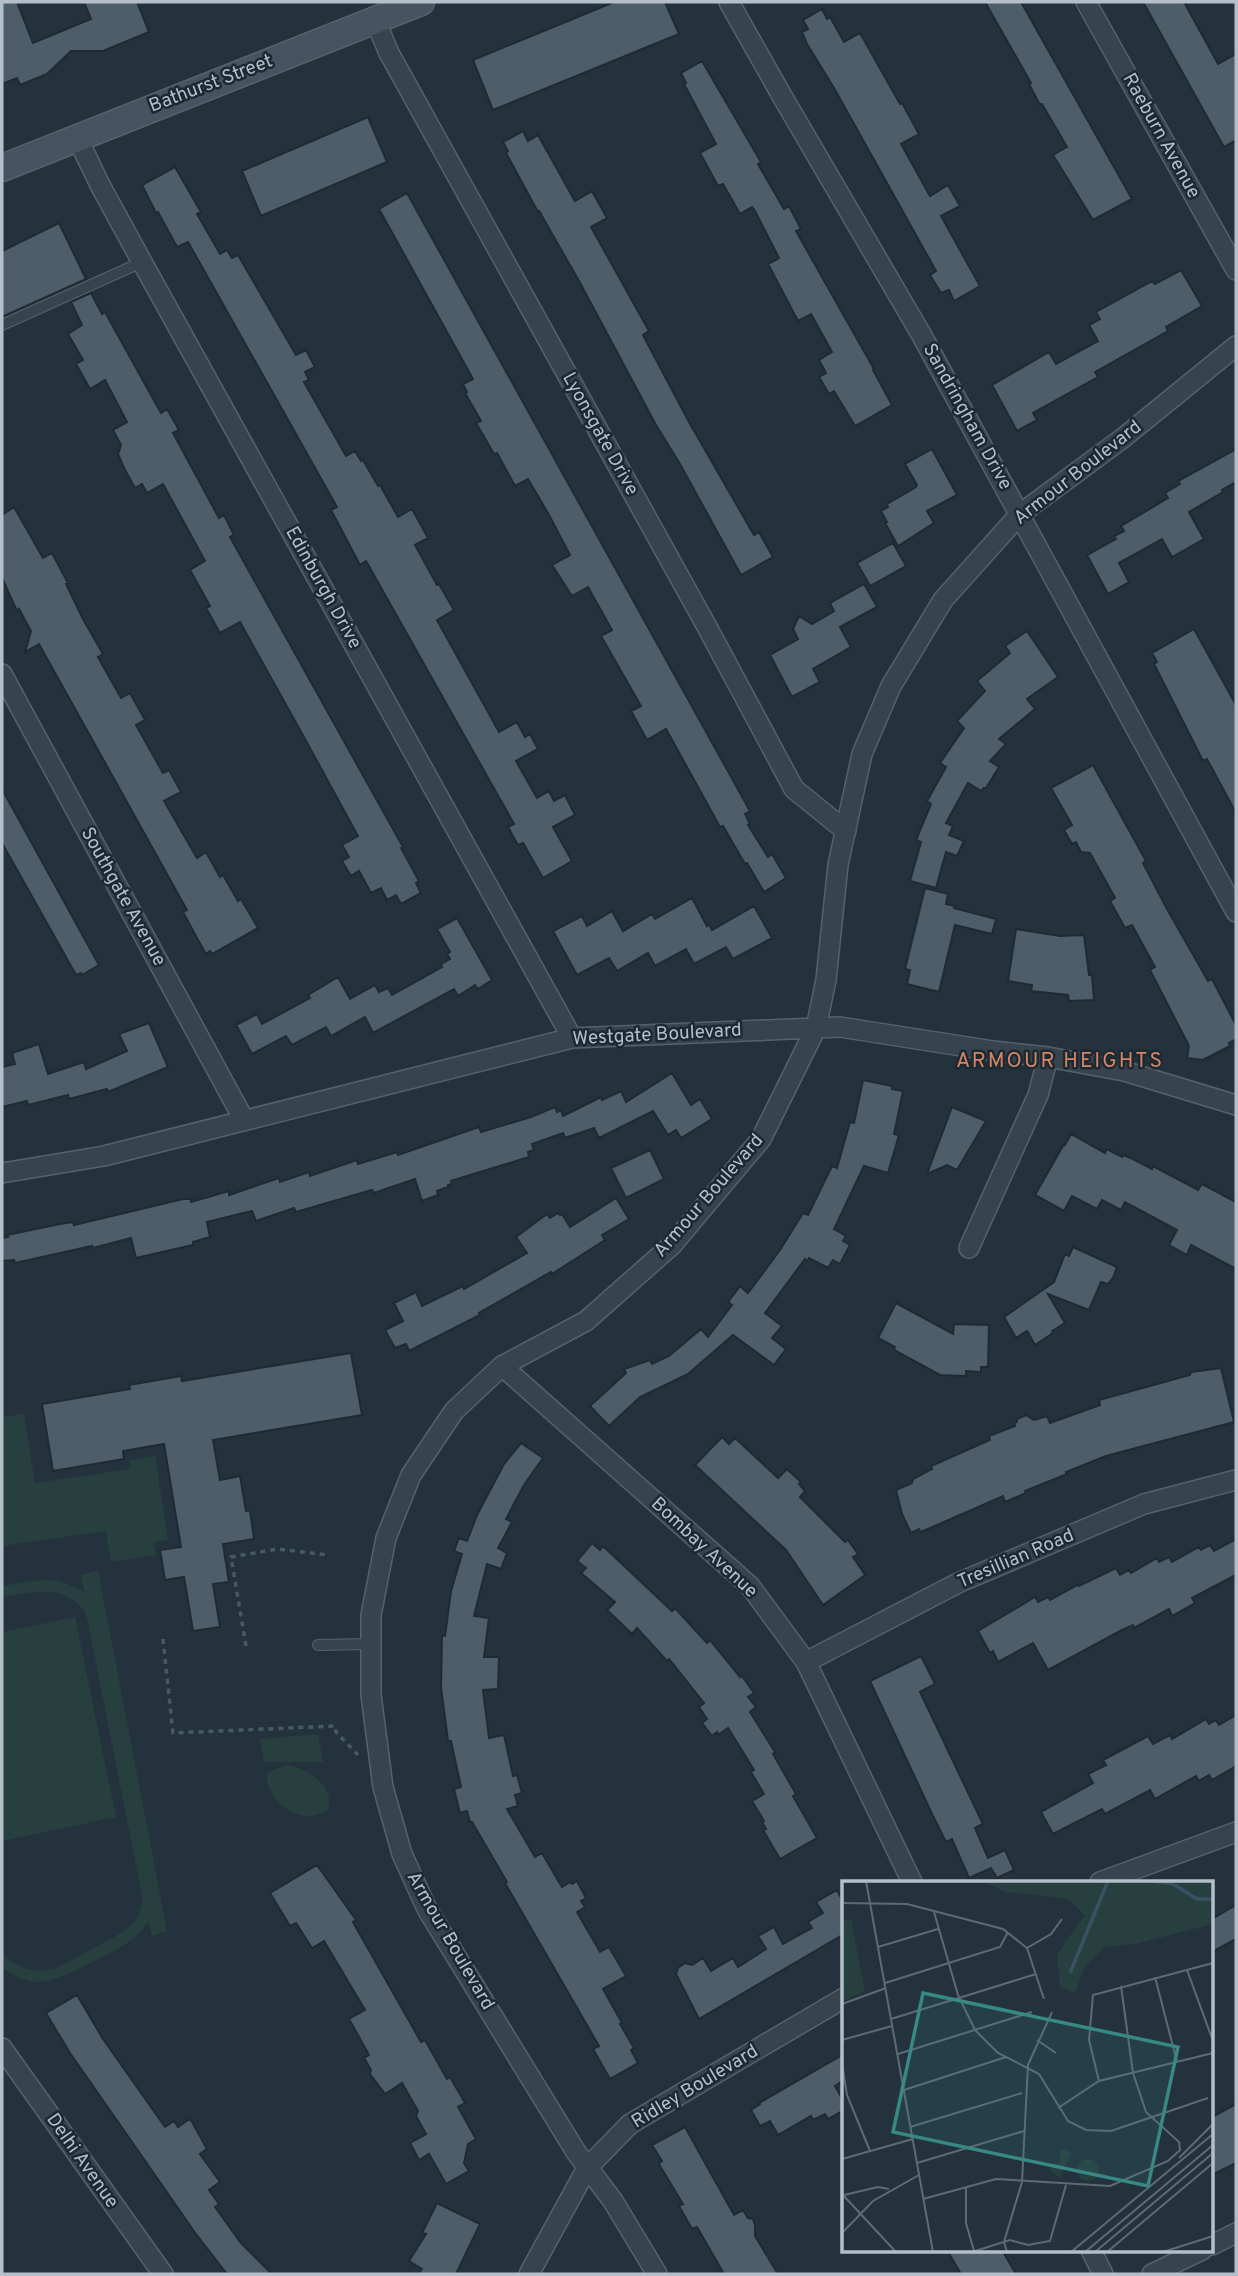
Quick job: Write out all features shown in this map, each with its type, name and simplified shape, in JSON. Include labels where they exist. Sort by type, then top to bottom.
[{"type":"main road","name":"Bathurst Street","points":[[2,168],[375,20],[406,4]]},
{"type":"street","name":"Sandringham Drive","points":[[729,2],[921,334],[1236,912]]},
{"type":"street","name":"Raeburn Avenue","points":[[1086,2],[1236,270]]},
{"type":"street","name":"Lyonsgate Drive","points":[[375,20],[389,53],[794,789],[846,831]]},
{"type":"street","name":"Edinburgh Drive","points":[[77,137],[142,262],[572,1038]]},
{"type":"street","name":"Armour Boulevard","points":[[657,2274],[614,2201],[587,2168],[427,1909],[402,1854],[383,1787],[372,1695],[371,1615],[386,1538],[411,1475],[454,1411],[502,1366],[586,1321],[672,1245],[761,1139],[816,1028],[826,980],[838,865],[862,754],[891,687],[943,600],[1020,514],[1123,438],[1236,346]]},
{"type":"street","name":"Southgate Avenue","points":[[2,674],[244,1119]]},
{"type":"street","name":"Westgate Boulevard","points":[[2,1172],[103,1156],[572,1038],[840,1027],[1048,1057],[1124,1071],[1236,1105]]},
{"type":"street","points":[[969,1248],[1038,1095],[1048,1057]]},
{"type":"street","name":"Bombay Avenue","points":[[502,1366],[750,1586],[806,1662],[912,1881]]},
{"type":"street","name":"Tresillian Road","points":[[806,1662],[971,1577],[1144,1504],[1236,1480]]},
{"type":"street","points":[[1103,1881],[1236,1832]]},
{"type":"street","name":"Ridley Boulevard","points":[[529,2274],[587,2168],[630,2124],[842,1999]]},
{"type":"street","name":"Delhi Avenue","points":[[2,2048],[163,2274]]},
{"type":"street","points":[[1214,2244],[1236,2232]]},
{"type":"street","points":[[1092,2252],[1102,2274]]},
{"type":"street","points":[[1153,2274],[1198,2252]]},
{"type":"lane","points":[[2,325],[142,262]]},
{"type":"lane","points":[[318,1645],[370,1644]]},
{"type":"path","points":[[246,1646],[231,1557],[277,1549],[328,1555]]},
{"type":"path","points":[[163,1640],[173,1733],[335,1726],[336,1732],[362,1759]]},
{"type":"green space","points":[[24,1414],[35,1483],[130,1469],[129,1460],[155,1456],[168,1540],[154,1542],[156,1555],[111,1562],[106,1531],[2,1546],[2,1417]]},
{"type":"green space","points":[[98,1571],[167,1931],[152,1936],[148,1921],[134,1938],[114,1951],[72,1972],[36,1982],[9,1973],[2,1967],[2,1953],[27,1969],[57,1968],[125,1931],[138,1918],[143,1901],[86,1613],[78,1603],[58,1593],[37,1592],[2,1597],[2,1586],[44,1580],[73,1586],[84,1592],[81,1575]]},
{"type":"green space","points":[[75,1617],[116,1817],[2,1841],[2,1632]]},
{"type":"green space","points":[[318,1734],[323,1762],[264,1762],[260,1739]]},
{"type":"green space","points":[[287,1765],[303,1770],[319,1780],[328,1795],[327,1811],[304,1816],[290,1811],[277,1800],[269,1787],[268,1772]]},
{"type":"building","points":[[2,2],[17,2],[33,43],[91,19],[84,2],[137,2],[149,32],[103,51],[71,51],[47,74],[20,85],[17,78],[2,84]]},
{"type":"building","points":[[614,2],[665,2],[679,34],[493,110],[473,60]]},
{"type":"building","points":[[985,2],[1021,2],[1132,199],[1093,220],[1053,155],[1067,147],[1042,104],[1040,105],[1029,84],[1031,83]]},
{"type":"building","points":[[1143,2],[1184,2],[1218,64],[1236,54],[1236,140],[1224,147]]},
{"type":"building","points":[[822,9],[827,19],[830,17],[844,42],[860,33],[900,104],[902,103],[919,134],[901,144],[930,196],[948,185],[960,206],[941,216],[980,286],[954,301],[949,290],[941,293],[930,275],[936,271],[807,44],[802,32],[808,29],[803,20]]},
{"type":"building","points":[[702,61],[761,162],[758,164],[784,209],[789,206],[801,229],[796,231],[892,405],[855,426],[834,391],[829,394],[819,377],[826,373],[819,360],[832,352],[811,314],[798,321],[768,264],[779,258],[755,211],[752,207],[740,214],[723,184],[718,186],[700,153],[716,144],[684,84],[686,83],[681,73]]},
{"type":"building","points":[[368,117],[387,162],[261,216],[242,171]]},
{"type":"building","points":[[523,131],[528,141],[538,135],[575,201],[592,191],[607,218],[591,227],[649,331],[643,335],[754,535],[759,532],[773,557],[741,575],[506,153],[508,151],[503,142]]},
{"type":"building","points":[[175,167],[201,212],[197,214],[220,254],[227,250],[232,258],[238,255],[296,355],[306,350],[315,367],[305,372],[309,380],[304,382],[346,456],[355,451],[361,461],[363,460],[398,517],[412,509],[428,538],[415,545],[454,610],[437,620],[499,732],[517,722],[525,737],[530,734],[538,749],[516,761],[537,798],[549,791],[554,801],[565,795],[575,815],[553,827],[572,861],[543,878],[523,843],[518,845],[508,827],[514,824],[366,561],[360,565],[331,510],[337,507],[188,242],[177,247],[158,212],[156,213],[142,185]]},
{"type":"building","points":[[407,193],[750,811],[745,814],[750,824],[748,825],[768,857],[772,854],[786,878],[764,892],[723,826],[720,827],[666,729],[647,740],[631,711],[641,706],[601,636],[612,630],[588,587],[572,596],[552,565],[570,555],[548,513],[528,479],[515,486],[476,423],[481,421],[465,393],[467,392],[463,384],[473,379],[379,209]]},
{"type":"building","points":[[59,223],[86,279],[2,317],[2,251]]},
{"type":"building","points":[[1181,270],[1202,306],[1166,327],[1168,331],[1095,372],[1098,377],[1033,413],[1037,420],[1017,431],[992,385],[1049,352],[1056,364],[1098,341],[1089,325],[1100,319],[1096,312],[1152,281],[1155,284]]},
{"type":"building","points":[[91,293],[102,314],[105,312],[161,413],[167,409],[179,430],[173,433],[219,518],[224,515],[234,535],[230,537],[403,847],[401,848],[419,881],[416,883],[421,893],[401,904],[396,895],[387,900],[381,888],[371,893],[359,871],[351,876],[342,861],[349,857],[342,845],[358,836],[240,622],[220,633],[206,608],[210,606],[190,570],[205,561],[163,484],[147,493],[142,484],[135,488],[125,470],[118,454],[121,445],[113,430],[127,422],[105,380],[90,389],[76,364],[83,360],[68,334],[82,325],[71,302]]},
{"type":"building","points":[[932,449],[957,495],[927,511],[934,523],[898,546],[881,511],[888,507],[887,504],[916,487],[905,464]]},
{"type":"building","points":[[1236,449],[1236,482],[1189,512],[1204,539],[1172,557],[1162,539],[1119,563],[1129,582],[1108,594],[1087,555],[1116,539],[1114,536],[1124,531],[1121,526],[1168,498],[1165,493],[1180,484],[1178,481]]},
{"type":"building","points":[[14,507],[43,558],[52,553],[103,654],[98,657],[121,698],[130,693],[145,720],[136,725],[163,773],[169,770],[181,792],[164,801],[197,858],[206,852],[220,877],[223,875],[238,901],[241,899],[258,928],[212,954],[210,951],[206,954],[198,940],[183,912],[187,910],[39,644],[25,652],[31,631],[19,609],[17,611],[2,578],[2,515]]},
{"type":"building","points":[[893,543],[906,566],[870,586],[857,563]]},
{"type":"building","points":[[864,584],[877,607],[840,627],[851,647],[813,669],[820,682],[792,697],[770,655],[798,639],[793,629],[799,616],[812,624],[834,611],[830,603]]},
{"type":"building","points":[[1194,629],[1236,705],[1236,813],[1207,759],[1203,761],[1154,664],[1157,662],[1152,653]]},
{"type":"building","points":[[1027,631],[1058,677],[1027,699],[1035,709],[999,739],[1006,744],[990,761],[999,767],[986,788],[981,791],[968,783],[946,823],[953,826],[949,835],[964,841],[957,856],[946,852],[936,888],[910,881],[921,842],[916,840],[931,804],[927,801],[946,767],[940,763],[964,728],[957,721],[985,691],[977,681],[1010,653],[1005,646]]},
{"type":"building","points":[[1093,765],[1146,861],[1143,863],[1167,909],[1208,981],[1212,979],[1236,1025],[1236,1039],[1229,1043],[1230,1046],[1203,1060],[1187,1058],[1189,1046],[1150,970],[1155,967],[1132,925],[1125,928],[1110,901],[1115,898],[1090,853],[1081,852],[1076,842],[1072,844],[1064,830],[1072,825],[1051,788]]},
{"type":"building","points":[[2,789],[99,965],[82,975],[76,975],[2,843]]},
{"type":"building","points":[[925,888],[948,894],[946,904],[955,906],[954,908],[996,919],[992,934],[955,925],[939,992],[907,984],[910,970],[905,969]]},
{"type":"building","points":[[692,898],[707,926],[709,924],[712,930],[754,906],[772,938],[733,959],[726,947],[694,964],[686,949],[655,966],[648,953],[617,971],[609,958],[577,975],[553,931],[582,916],[587,926],[612,911],[623,931],[652,914],[655,919]]},
{"type":"building","points":[[457,918],[492,980],[478,989],[475,985],[458,996],[454,989],[373,1033],[365,1017],[331,1036],[326,1027],[292,1045],[286,1036],[252,1054],[236,1025],[257,1014],[262,1024],[310,998],[308,995],[338,977],[350,999],[375,985],[379,992],[388,988],[392,995],[442,967],[440,965],[450,959],[447,954],[450,952],[437,929]]},
{"type":"building","points":[[1016,929],[1060,936],[1084,935],[1094,1000],[1069,1001],[1068,995],[1031,991],[1032,985],[1008,981]]},
{"type":"building","points":[[149,1023],[168,1067],[108,1092],[107,1089],[69,1099],[68,1095],[28,1105],[27,1101],[2,1107],[2,1067],[15,1064],[12,1053],[39,1044],[48,1074],[84,1062],[86,1069],[127,1051],[119,1034]]},
{"type":"building","points":[[672,1073],[691,1105],[700,1099],[712,1119],[681,1138],[676,1130],[668,1135],[653,1111],[599,1138],[594,1128],[565,1138],[563,1133],[532,1144],[534,1150],[528,1152],[529,1157],[451,1181],[452,1184],[448,1187],[437,1191],[438,1195],[422,1201],[415,1179],[374,1193],[372,1190],[296,1212],[294,1208],[256,1221],[252,1211],[207,1222],[210,1237],[193,1242],[193,1245],[136,1258],[131,1238],[15,1263],[14,1260],[2,1261],[2,1238],[8,1237],[7,1235],[73,1222],[74,1225],[183,1199],[191,1199],[191,1202],[229,1191],[229,1195],[279,1178],[280,1182],[309,1172],[310,1176],[357,1160],[358,1164],[397,1152],[398,1155],[479,1127],[481,1132],[555,1107],[557,1112],[561,1110],[563,1116],[601,1097],[602,1100],[621,1091],[626,1102]]},
{"type":"building","points":[[863,1080],[903,1091],[894,1134],[899,1135],[888,1173],[864,1166],[834,1229],[846,1236],[843,1241],[850,1245],[840,1264],[833,1260],[828,1268],[809,1258],[807,1261],[805,1259],[765,1313],[782,1326],[772,1338],[786,1349],[774,1365],[733,1335],[688,1374],[640,1397],[609,1426],[590,1406],[626,1373],[624,1369],[650,1360],[652,1364],[669,1356],[701,1329],[708,1337],[732,1305],[728,1302],[740,1286],[748,1293],[803,1213],[808,1215],[832,1166],[837,1168],[850,1122],[854,1123]]},
{"type":"building","points":[[952,1107],[986,1121],[957,1170],[947,1165],[927,1174]]},
{"type":"building","points":[[1071,1134],[1105,1153],[1107,1149],[1152,1169],[1153,1166],[1198,1190],[1202,1184],[1236,1202],[1236,1269],[1191,1245],[1187,1255],[1169,1245],[1177,1230],[1125,1202],[1121,1210],[1102,1200],[1097,1209],[1072,1196],[1064,1211],[1035,1195]]},
{"type":"building","points":[[650,1150],[664,1179],[626,1198],[611,1168]]},
{"type":"building","points":[[616,1198],[629,1219],[602,1235],[605,1240],[552,1274],[551,1272],[479,1313],[480,1315],[409,1351],[406,1344],[395,1348],[385,1330],[403,1321],[394,1303],[416,1292],[422,1306],[463,1286],[464,1289],[527,1253],[516,1237],[547,1214],[550,1218],[558,1213],[562,1214],[570,1227]]},
{"type":"building","points":[[1073,1247],[1117,1267],[1113,1278],[1108,1284],[1101,1282],[1089,1310],[1048,1294],[1065,1323],[1035,1345],[1027,1331],[1016,1338],[1004,1317],[1054,1282],[1065,1254],[1069,1256]]},
{"type":"building","points":[[896,1303],[953,1334],[954,1324],[989,1325],[988,1367],[981,1367],[981,1372],[966,1371],[966,1376],[940,1375],[894,1350],[895,1347],[878,1338]]},
{"type":"building","points":[[351,1353],[362,1415],[213,1440],[220,1480],[240,1476],[246,1511],[250,1510],[254,1539],[223,1544],[229,1582],[213,1584],[220,1627],[193,1631],[184,1577],[165,1580],[160,1550],[181,1547],[164,1444],[123,1451],[124,1459],[53,1471],[42,1404],[130,1389],[129,1385],[181,1376],[182,1381]]},
{"type":"building","points":[[1221,1368],[1234,1422],[1106,1456],[1005,1502],[1003,1496],[921,1532],[919,1529],[911,1533],[902,1514],[896,1490],[912,1483],[913,1479],[932,1469],[931,1466],[990,1440],[989,1436],[1015,1426],[1017,1419],[1026,1415],[1034,1420],[1047,1416],[1050,1423],[1100,1405],[1099,1400],[1190,1375],[1191,1372]]},
{"type":"building","points":[[722,1437],[729,1444],[735,1438],[778,1478],[787,1469],[801,1482],[799,1484],[805,1491],[800,1497],[845,1542],[848,1540],[858,1554],[853,1557],[865,1575],[823,1605],[786,1550],[695,1465]]},
{"type":"building","points":[[521,1443],[543,1458],[524,1485],[506,1519],[512,1522],[498,1548],[507,1553],[501,1569],[487,1564],[474,1616],[489,1618],[484,1657],[499,1657],[498,1689],[483,1690],[489,1738],[504,1735],[513,1776],[517,1775],[522,1793],[515,1795],[518,1806],[507,1809],[535,1857],[542,1853],[562,1887],[577,1881],[586,1898],[581,1901],[585,1907],[577,1912],[600,1952],[609,1947],[626,1976],[603,1989],[634,2048],[631,2050],[638,2063],[610,2079],[593,2049],[599,2046],[505,1883],[507,1882],[470,1822],[467,1811],[460,1813],[454,1789],[461,1787],[451,1741],[448,1741],[441,1687],[442,1635],[445,1636],[451,1591],[462,1554],[454,1551],[459,1538],[467,1541],[477,1515],[504,1464]]},
{"type":"building","points":[[1236,1539],[1236,1575],[1192,1598],[1195,1603],[1172,1616],[1169,1609],[1134,1628],[1133,1625],[1122,1630],[1048,1670],[1033,1643],[998,1662],[978,1631],[1035,1597],[1038,1602],[1048,1597],[1050,1600],[1116,1568],[1120,1575],[1129,1570],[1131,1573],[1157,1558],[1159,1562],[1169,1557],[1172,1562],[1199,1547],[1201,1550],[1210,1545],[1214,1551]]},
{"type":"building","points":[[592,1543],[600,1550],[603,1546],[672,1611],[675,1608],[707,1643],[710,1640],[740,1677],[742,1676],[754,1693],[748,1697],[756,1707],[750,1712],[775,1752],[773,1754],[796,1794],[793,1796],[817,1838],[780,1859],[763,1830],[766,1829],[762,1822],[764,1821],[752,1801],[764,1794],[751,1772],[754,1770],[728,1728],[712,1736],[702,1723],[707,1719],[699,1707],[704,1703],[669,1659],[667,1661],[637,1628],[632,1634],[607,1610],[615,1602],[581,1573],[586,1568],[577,1561]]},
{"type":"building","points":[[921,1656],[935,1684],[920,1692],[983,1824],[975,1828],[988,1858],[1005,1850],[1014,1870],[997,1878],[991,1868],[969,1878],[952,1839],[946,1842],[870,1681]]},
{"type":"building","points":[[1236,1715],[1236,1766],[1212,1780],[1209,1775],[1199,1781],[1196,1776],[1155,1799],[1150,1790],[1105,1814],[1102,1809],[1053,1834],[1041,1812],[1093,1783],[1088,1774],[1106,1765],[1103,1760],[1148,1736],[1153,1744],[1170,1735],[1172,1739],[1206,1719],[1209,1724],[1216,1720],[1219,1725]]},
{"type":"building","points":[[317,1865],[356,1920],[353,1922],[421,2042],[425,2040],[447,2079],[450,2077],[465,2103],[458,2107],[476,2139],[468,2144],[464,2163],[469,2171],[446,2184],[429,2154],[419,2160],[410,2143],[426,2134],[416,2116],[418,2111],[402,2083],[385,2094],[370,2074],[371,2070],[364,2058],[369,2055],[349,2019],[365,2010],[324,1941],[312,1948],[296,1923],[290,1926],[270,1893]]},
{"type":"building","points":[[837,1890],[842,1900],[842,1935],[699,2019],[676,1974],[678,1968],[685,1963],[692,1965],[703,1958],[711,1971],[733,1958],[738,1967],[766,1949],[758,1936],[774,1927],[783,1944],[812,1928],[808,1922],[823,1913],[816,1902]]},
{"type":"building","points":[[1236,1905],[1236,1939],[1214,1951],[1214,1918]]},
{"type":"building","points":[[77,1995],[103,2039],[165,2127],[174,2121],[178,2127],[191,2120],[207,2149],[200,2154],[220,2182],[209,2190],[219,2204],[215,2207],[241,2243],[272,2274],[227,2274],[196,2234],[70,2053],[46,2013]]},
{"type":"building","points":[[842,2055],[842,2081],[835,2086],[842,2098],[842,2111],[828,2119],[825,2114],[813,2120],[811,2116],[778,2135],[770,2121],[760,2126],[751,2110]]},
{"type":"building","points":[[1236,2104],[1236,2163],[1214,2174],[1214,2116]]},
{"type":"building","points":[[685,2127],[734,2215],[743,2210],[748,2218],[753,2219],[755,2236],[778,2274],[724,2274],[697,2227],[692,2229],[679,2206],[683,2204],[660,2166],[662,2161],[652,2145]]},
{"type":"building","points":[[437,2203],[480,2224],[456,2274],[418,2274],[422,2269],[409,2261],[426,2234],[422,2233]]},
{"type":"building","points":[[948,2252],[1003,2252],[1016,2274],[961,2274]]},
{"type":"district","name":"ARMOUR HEIGHTS","points":[[1060,1061]]}]
